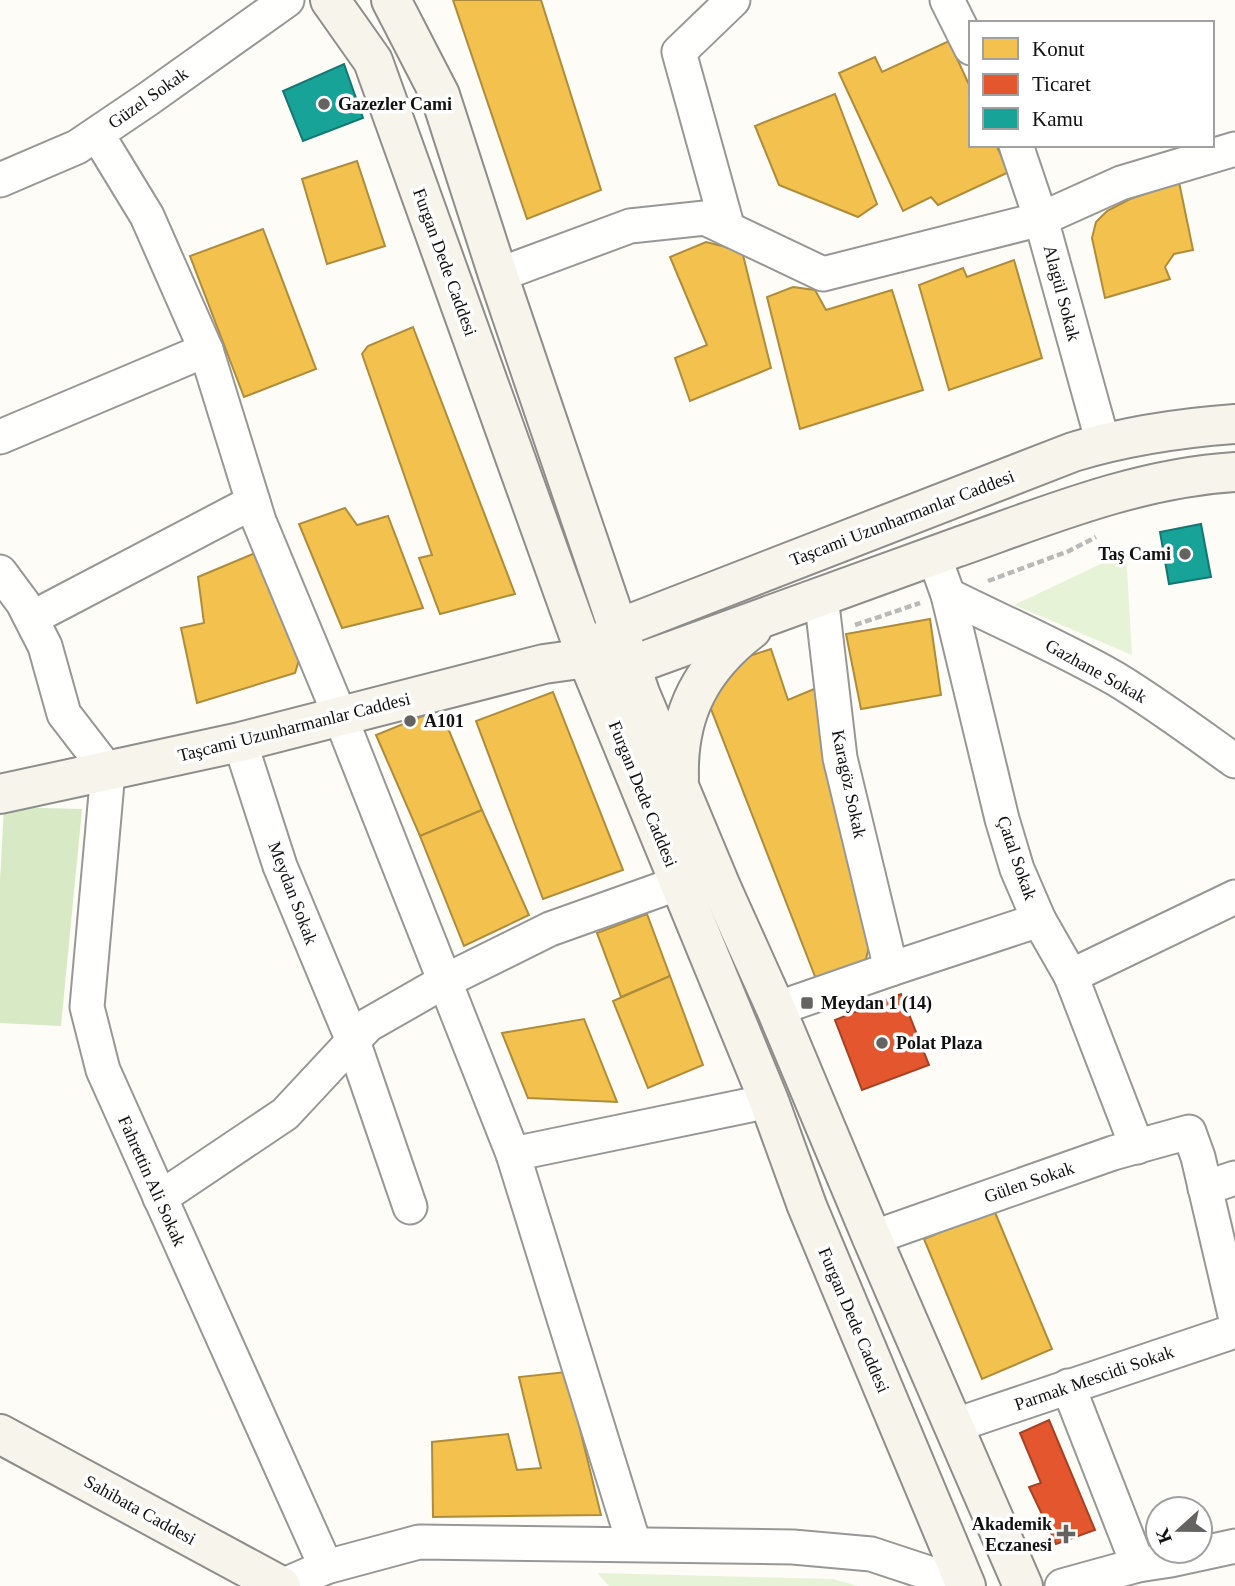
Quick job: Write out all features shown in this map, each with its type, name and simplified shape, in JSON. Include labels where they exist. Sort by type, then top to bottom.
[{"type":"main road","name":"Furgan Dede Caddesi","points":[[330,0],[373,61],[587,658],[769,1101],[807,1206],[966,1585]]},
{"type":"main road","name":"Furgan Dede Caddesi","points":[[391,0],[440,95],[640,693],[1023,1586]]},
{"type":"main road","name":"Taşcami Uzunharmanlar Caddesi","points":[[587,658],[617,629],[1073,452],[1103,443],[1194,427],[1235,424]]},
{"type":"main road","points":[[630,666],[1080,503],[1164,482],[1235,472]]},
{"type":"main road","points":[[680,787],[678,760],[681,736],[695,694],[726,650],[769,615]]},
{"type":"main road","name":"Taşcami Uzunharmanlar Caddesi","points":[[0,793],[240,742],[544,664],[587,658],[630,666]]},
{"type":"main road","name":"Sahibata Caddesi","points":[[0,1434],[263,1583]]},
{"type":"street","name":"Güzel Sokak","points":[[0,180],[77,147],[286,0]]},
{"type":"street","points":[[728,229],[679,52],[733,0]]},
{"type":"street","points":[[947,0],[969,44]]},
{"type":"street","points":[[97,134],[147,216],[206,350],[259,521],[340,716],[513,1154],[634,1544]]},
{"type":"street","name":"Alagül Sokak","points":[[1017,147],[1041,219],[1103,443]]},
{"type":"street","points":[[498,275],[630,226],[705,218],[823,274],[1041,219],[1121,183],[1235,149]]},
{"type":"street","points":[[0,437],[206,350]]},
{"type":"street","points":[[32,618],[253,502]]},
{"type":"street","name":"Çatal Sokak","points":[[934,556],[948,595],[1002,819],[1017,869],[1039,920],[1071,976],[1137,1147]]},
{"type":"street","points":[[0,572],[23,603],[45,646],[64,714],[108,771]]},
{"type":"street","name":"Gazhane Sokak","points":[[948,595],[1119,681],[1235,761]]},
{"type":"street","name":"Karagöz Sokak","points":[[821,596],[840,758],[891,969]]},
{"type":"street","name":"Meydan Sokak","points":[[240,742],[280,866],[353,1041],[410,1208]]},
{"type":"street","name":"Fahrettin Ali Sokak","points":[[108,771],[87,1007],[103,1070],[326,1567]]},
{"type":"street","points":[[160,1198],[285,1114],[368,1025],[445,981],[550,929],[679,883]]},
{"type":"street","points":[[1071,976],[1235,897]]},
{"type":"street","points":[[776,1009],[1039,920]]},
{"type":"street","points":[[513,1154],[769,1101]]},
{"type":"street","name":"Gülen Sokak","points":[[872,1238],[1113,1153],[1189,1132],[1198,1157],[1220,1183]]},
{"type":"street","points":[[1220,1183],[1235,1315]]},
{"type":"street","name":"Parmak Mescidi Sokak","points":[[953,1426],[1235,1331]]},
{"type":"street","points":[[1068,1386],[1138,1565]]},
{"type":"street","points":[[263,1583],[419,1542],[793,1548],[871,1554],[966,1585]]},
{"type":"street","points":[[1062,1586],[1138,1565],[1176,1573],[1235,1546]]},
{"type":"green space","points":[[1126,552],[1132,655],[1014,605]]},
{"type":"green space","points":[[4,807],[82,809],[61,1026],[0,1023],[0,881]]},
{"type":"green space","points":[[597,1573],[833,1579],[858,1586],[609,1586]]},
{"type":"building: Konut","points":[[453,0],[541,0],[601,190],[527,219]]},
{"type":"building: Konut","points":[[949,41],[969,85],[969,147],[997,147],[1009,172],[938,205],[931,197],[903,211],[839,73],[875,57],[882,72]]},
{"type":"building: Konut","points":[[835,94],[877,204],[858,217],[779,185],[755,126]]},
{"type":"building: Konut","points":[[357,161],[385,246],[327,264],[302,179]]},
{"type":"building: Konut","points":[[1179,182],[1193,250],[1174,254],[1165,267],[1170,279],[1105,298],[1092,238],[1096,222],[1107,211],[1130,199]]},
{"type":"building: Konut","points":[[263,229],[316,369],[244,397],[190,256]]},
{"type":"building: Konut","points":[[706,242],[742,251],[771,368],[690,401],[675,358],[707,345],[670,257]]},
{"type":"building: Konut","points":[[1014,260],[1042,358],[949,390],[919,285],[963,268],[967,277]]},
{"type":"building: Konut","points":[[793,287],[815,290],[826,310],[892,290],[923,390],[800,429],[767,297]]},
{"type":"building: Konut","points":[[413,327],[515,594],[440,614],[419,558],[432,555],[362,354],[368,346]]},
{"type":"building: Konut","points":[[345,508],[357,525],[388,516],[423,608],[342,628],[299,524]]},
{"type":"building: Konut","points":[[255,553],[300,657],[295,673],[197,703],[181,628],[204,623],[198,577]]},
{"type":"building: Konut","points":[[930,619],[941,695],[861,709],[846,634]]},
{"type":"building: Konut","points":[[771,649],[788,700],[819,687],[871,939],[865,963],[816,979],[711,709],[713,685],[724,664]]},
{"type":"building: Konut","points":[[553,692],[623,870],[543,899],[476,721]]},
{"type":"building: Konut","points":[[440,709],[482,810],[420,836],[376,735]]},
{"type":"building: Konut","points":[[482,810],[529,915],[464,946],[420,836]]},
{"type":"building: Konut","points":[[647,914],[670,976],[621,997],[597,933]]},
{"type":"building: Konut","points":[[670,976],[703,1065],[648,1088],[613,1001]]},
{"type":"building: Konut","points":[[584,1019],[617,1102],[528,1098],[502,1033]]},
{"type":"building: Konut","points":[[994,1210],[1052,1349],[982,1379],[924,1239]]},
{"type":"building: Konut","points":[[566,1372],[601,1515],[433,1517],[432,1442],[508,1434],[517,1470],[541,1468],[519,1377]]},
{"type":"building: Ticaret","name":"Polat Plaza","points":[[901,994],[929,1065],[862,1090],[835,1020]]},
{"type":"building: Ticaret","points":[[1049,1420],[1095,1530],[1056,1544],[1029,1487],[1041,1483],[1020,1433]]},
{"type":"building: Kamu","name":"Gazezler Cami","points":[[344,64],[363,118],[303,141],[283,91]]},
{"type":"building: Kamu","name":"Taş Cami","points":[[1201,524],[1211,577],[1169,584],[1160,532]]},
{"type":"place","name":"Gazezler Cami","points":[[324,104]]},
{"type":"place","name":"Taş Cami","points":[[1185,554]]},
{"type":"place","name":"A101","points":[[410,721]]},
{"type":"place","name":"Meydan 1 (14)","points":[[807,1003]]},
{"type":"place","name":"Polat Plaza","points":[[882,1043]]},
{"type":"place","name":"Akademik Eczanesi","points":[[1066,1534]]}]
